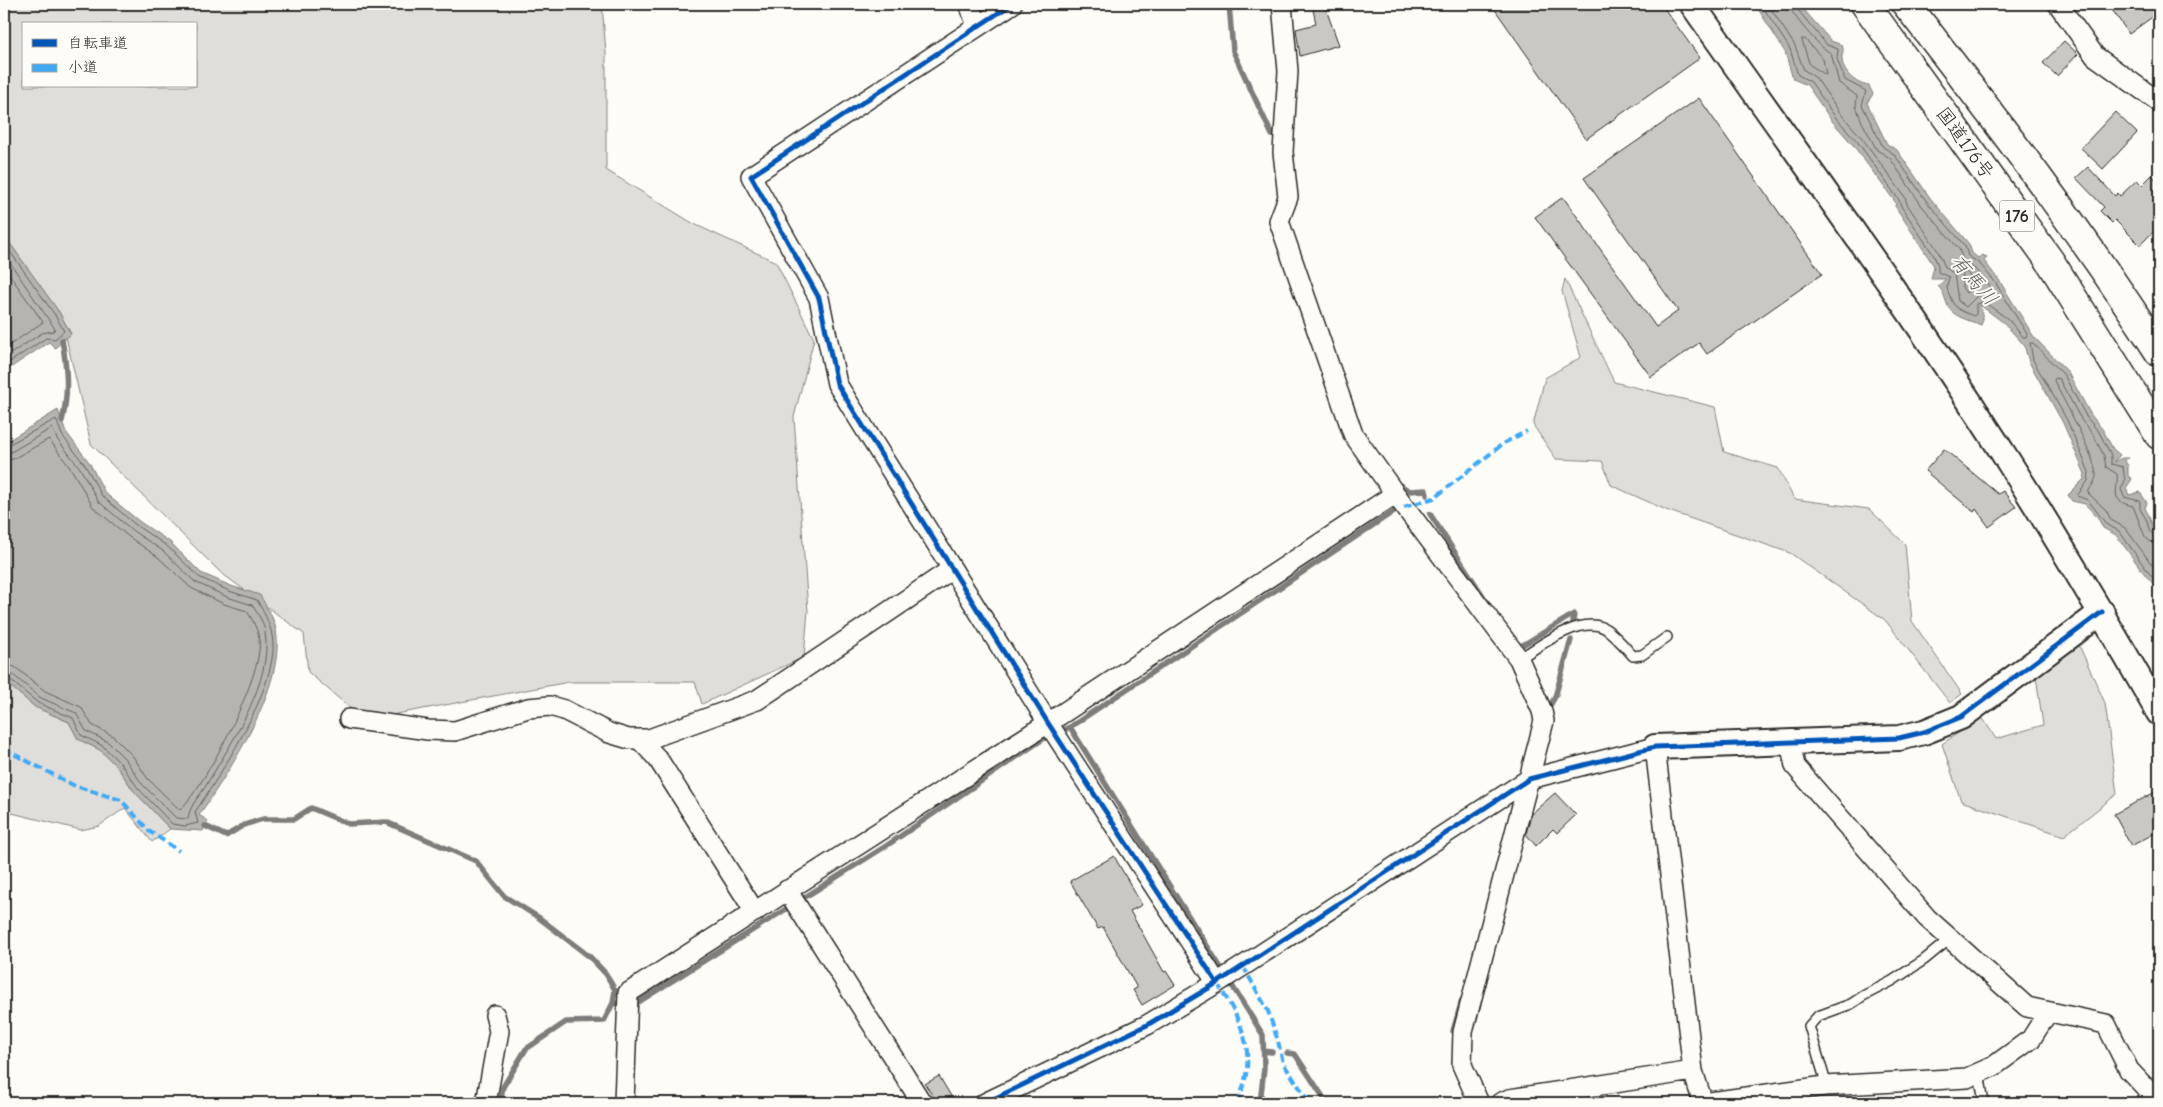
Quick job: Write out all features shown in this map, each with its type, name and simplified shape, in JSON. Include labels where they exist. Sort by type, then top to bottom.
[{"type":"highway","name":"国道176号","points":[[1865,4],[2050,261],[2159,435]]},
{"type":"highway","name":"国道176号","points":[[1906,4],[2004,131],[2115,284],[2159,352]]},
{"type":"street","points":[[969,4],[977,26]]},
{"type":"street","points":[[1012,4],[751,176],[818,298],[837,384],[1048,723],[1216,983]]},
{"type":"street","points":[[1282,4],[1288,71],[1283,152],[1288,197],[1279,220],[1353,434],[1397,497],[1519,659],[1543,716],[1530,779],[1463,1032],[1462,1065],[1479,1103]]},
{"type":"street","points":[[1692,4],[1888,283],[1999,447],[2102,612],[2159,714]]},
{"type":"street","points":[[2058,4],[2095,56],[2159,102]]},
{"type":"street","points":[[624,1103],[628,993],[1397,497]]},
{"type":"street","points":[[349,719],[428,730],[455,730],[528,708],[550,706],[564,710],[609,734],[629,740],[648,739],[757,700],[952,569]]},
{"type":"street","points":[[986,1103],[1147,1025],[1216,983],[1530,779],[1655,747],[1899,738],[1924,732],[1961,717],[2102,612]]},
{"type":"street","points":[[639,739],[658,759],[755,912]]},
{"type":"street","points":[[1790,742],[1795,766],[1927,918],[2027,1007],[2106,1024],[2129,1070],[2159,1102]]},
{"type":"street","points":[[1655,747],[1693,1071],[1703,1103],[1827,1086],[1967,1078],[1994,1066],[2031,1040],[2048,1012]]},
{"type":"street","points":[[788,890],[922,1103]]},
{"type":"street","points":[[486,1103],[498,1031],[495,1015]]},
{"type":"street","points":[[1500,1103],[1509,1099],[1693,1071]]},
{"type":"lane","points":[[1519,659],[1556,636],[1583,625],[1597,625],[1606,629],[1633,656],[1642,655],[1667,637]]},
{"type":"lane","points":[[1827,1086],[1809,1026],[1818,1016],[1851,1004],[1862,996],[1892,981],[1924,960],[1951,938]]},
{"type":"lane","points":[[1979,1072],[1984,1103]]},
{"type":"shaded area","points":[[4,4],[602,4],[606,53],[606,170],[694,224],[776,262],[814,339],[794,417],[808,611],[804,657],[702,704],[695,682],[569,682],[364,720],[308,672],[304,634],[220,572],[91,444],[66,337],[71,334],[59,312],[4,235]]},
{"type":"shaded area","points":[[1565,279],[1614,382],[1715,407],[1724,452],[1778,468],[1794,499],[1869,509],[1905,544],[1912,621],[1962,694],[1950,703],[1885,620],[1790,553],[1666,510],[1611,485],[1602,461],[1556,459],[1533,425],[1545,378],[1581,357],[1562,291]]},
{"type":"shaded area","points":[[2078,643],[2105,703],[2117,794],[2064,836],[1961,801],[1942,744],[1982,717],[1996,739],[2043,725],[2036,676]]},
{"type":"shaded area","points":[[4,681],[35,707],[69,722],[78,739],[100,750],[117,767],[134,791],[170,829],[152,842],[125,808],[99,826],[81,830],[12,813],[4,834]]},
{"type":"water","name":"有馬川","points":[[1755,4],[1799,4],[1831,41],[1842,45],[1842,62],[1846,72],[1854,80],[1869,86],[1873,94],[1867,103],[1887,144],[1897,150],[1931,199],[1969,244],[1972,253],[1978,258],[1982,255],[1987,257],[1984,261],[1999,280],[2034,337],[2067,371],[2091,415],[2103,430],[2113,449],[2120,455],[2114,462],[2122,458],[2128,458],[2125,461],[2128,466],[2128,476],[2132,479],[2126,488],[2129,495],[2140,492],[2147,503],[2145,508],[2159,535],[2159,590],[2146,576],[2116,535],[2103,528],[2098,518],[2085,504],[2072,501],[2068,495],[2084,479],[2085,474],[2063,423],[2029,362],[2024,345],[2004,323],[1980,305],[1983,319],[1981,325],[1961,318],[1952,312],[1938,286],[1946,279],[1931,279],[1934,266],[1895,206],[1896,203],[1853,145],[1832,121],[1807,85],[1793,79],[1785,52]]},
{"type":"water","points":[[4,235],[59,312],[71,334],[55,348],[49,342],[4,372]]},
{"type":"water","points":[[58,410],[66,432],[89,462],[105,493],[140,522],[170,542],[201,573],[231,586],[260,595],[274,621],[277,652],[273,676],[253,727],[240,752],[199,815],[208,821],[203,831],[170,829],[134,791],[117,767],[100,750],[78,739],[69,722],[35,707],[4,681],[4,443]]},
{"type":"building","points":[[1312,4],[1324,4],[1339,45],[1300,56],[1296,29],[1316,24]]},
{"type":"building","points":[[1491,4],[1661,4],[1700,58],[1586,139]]},
{"type":"building","points":[[2108,4],[2153,4],[2159,12],[2129,34]]},
{"type":"building","points":[[2064,41],[2078,54],[2057,76],[2043,63]]},
{"type":"building","points":[[1699,98],[1822,274],[1707,354],[1699,343],[1651,377],[1535,217],[1563,197],[1656,327],[1678,311],[1584,178]]},
{"type":"building","points":[[2115,112],[2137,133],[2103,169],[2081,148]]},
{"type":"building","points":[[2088,167],[2115,196],[2118,193],[2120,196],[2137,180],[2142,185],[2152,175],[2159,183],[2159,226],[2140,245],[2115,220],[2112,223],[2100,211],[2104,207],[2076,178]]},
{"type":"building","points":[[1944,449],[1998,494],[2003,491],[2016,507],[1989,527],[1976,509],[1974,512],[1925,471]]},
{"type":"building","points":[[2159,790],[2159,811],[2153,814],[2159,831],[2131,846],[2114,814]]},
{"type":"building","points":[[1555,793],[1576,815],[1557,833],[1553,829],[1536,846],[1526,834],[1531,814]]},
{"type":"building","points":[[1114,856],[1142,905],[1130,911],[1164,972],[1166,971],[1175,985],[1142,1005],[1133,990],[1137,988],[1103,927],[1098,929],[1070,881]]},
{"type":"building","points":[[939,1076],[955,1103],[937,1103],[925,1084]]},
{"type":"waterway","points":[[1229,4],[1233,51],[1272,135]]},
{"type":"waterway","points":[[62,340],[66,381],[66,401],[62,421]]},
{"type":"waterway","points":[[1400,485],[1410,491],[1426,490],[1427,495]]},
{"type":"waterway","points":[[1260,1103],[1264,1068],[1263,1035],[1070,727],[1393,512],[1403,487]]},
{"type":"waterway","points":[[1430,514],[1487,602]]},
{"type":"waterway","points":[[1515,642],[1521,646],[1574,614],[1573,622]]},
{"type":"waterway","points":[[1547,711],[1555,697],[1571,640]]},
{"type":"waterway","points":[[500,1103],[503,1087],[526,1049],[566,1022],[604,1021],[613,1003],[637,1003],[886,846],[1046,737],[1070,727]]},
{"type":"waterway","points":[[205,826],[226,836],[244,825],[263,819],[294,819],[311,808],[349,824],[386,822],[476,861],[504,896],[538,917],[590,957],[606,974],[615,990],[613,1003]]},
{"type":"waterway","points":[[1453,1031],[1462,1000]]},
{"type":"waterway","points":[[1263,1051],[1272,1052]]},
{"type":"waterway","points":[[1287,1053],[1295,1054],[1327,1103]]},
{"type":"marked path","points":[[1404,507],[1434,498],[1504,443],[1527,431]]},
{"type":"marked path","points":[[4,749],[75,786],[121,800],[149,831],[179,851]]},
{"type":"marked path","points":[[1243,966],[1268,1011],[1283,1063],[1310,1103]]},
{"type":"marked path","points":[[1217,983],[1241,1026],[1245,1040],[1247,1069],[1244,1085],[1237,1103]]},
{"type":"cycle path","points":[[1012,4],[751,176],[819,298],[837,384],[1048,723],[1217,983]]},
{"type":"cycle path","points":[[985,1103],[1147,1025],[1217,983],[1529,779],[1655,747],[1899,738],[1924,732],[1961,717],[2102,612]]}]
